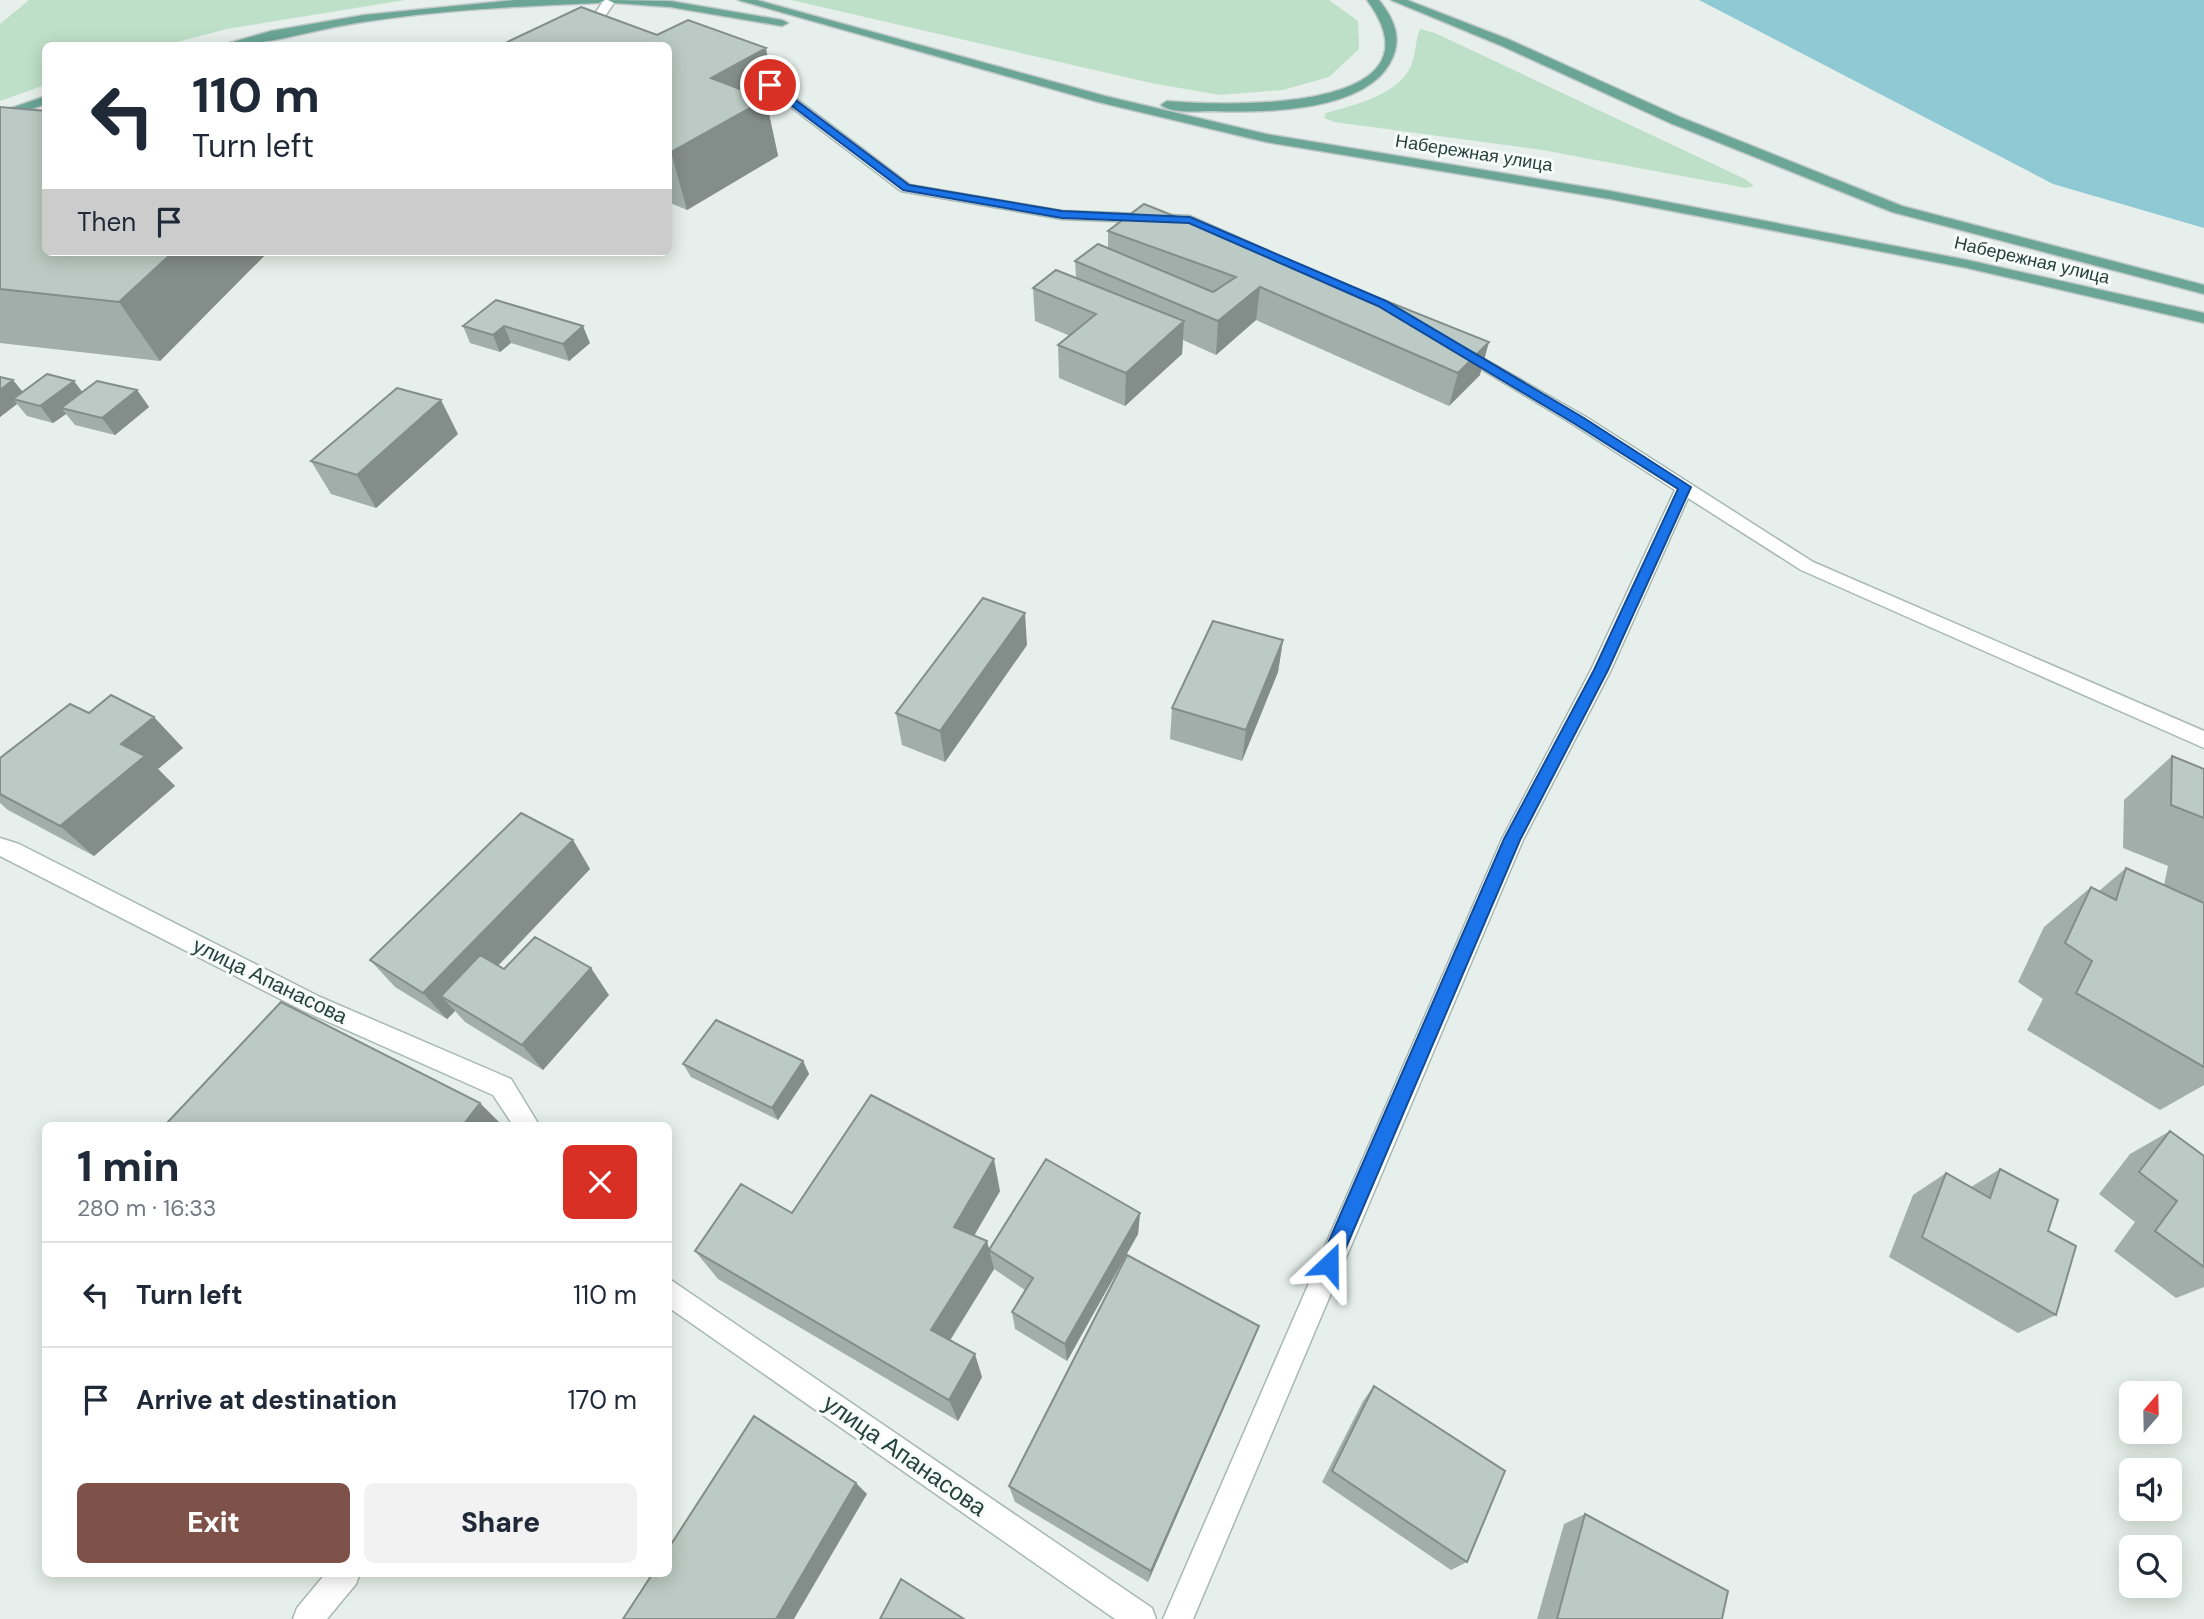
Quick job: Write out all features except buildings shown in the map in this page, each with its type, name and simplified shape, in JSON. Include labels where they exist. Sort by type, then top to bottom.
[{"type":"main road","points":[[243,42],[311,27],[447,8],[599,0]]},
{"type":"main road","points":[[612,0],[670,4],[907,46]]},
{"type":"main road","name":"Набережная улица","points":[[744,0],[1102,99],[1266,138],[1609,195],[1967,264],[2204,318]]},
{"type":"main road","points":[[1102,99],[1179,106],[1245,108],[1293,105],[1333,97],[1370,80],[1388,61],[1392,41],[1389,20],[1373,0]]},
{"type":"main road","points":[[1397,0],[1506,43],[1675,120],[1897,209],[2204,290]]},
{"type":"main road","points":[[0,116],[42,101]]},
{"type":"street","points":[[582,42],[612,0]]},
{"type":"street","points":[[733,76],[770,85],[906,188],[1062,215],[1190,220],[1280,259]]},
{"type":"street","points":[[1440,338],[1685,487],[1807,566],[2204,740]]},
{"type":"street","points":[[1178,1619],[1513,839],[1601,670],[1685,487]]},
{"type":"street","name":"улица Апанасова","points":[[0,847],[11,850],[312,1004],[502,1087],[525,1122]]},
{"type":"street","name":"улица Апанасова","points":[[672,1294],[1141,1619]]},
{"type":"street","points":[[308,1619],[342,1577]]},
{"type":"green space","points":[[29,0],[405,0],[227,29],[177,42],[42,42],[42,86],[0,101],[0,24]]},
{"type":"green space","points":[[791,0],[1329,0],[1358,21],[1359,49],[1329,77],[1283,90],[1220,95],[1151,83]]},
{"type":"green space","points":[[1420,29],[1435,33],[1745,179],[1754,186],[1746,188],[1542,150],[1334,122],[1324,118],[1326,113],[1386,92],[1405,76],[1414,57]]},
{"type":"water","points":[[1699,0],[2204,0],[2204,228],[2053,184]]},
{"type":"route","points":[[770,85],[906,188],[1062,215],[1190,220],[1382,304],[1580,421],[1685,487],[1601,670],[1513,839],[1329,1264]]}]
